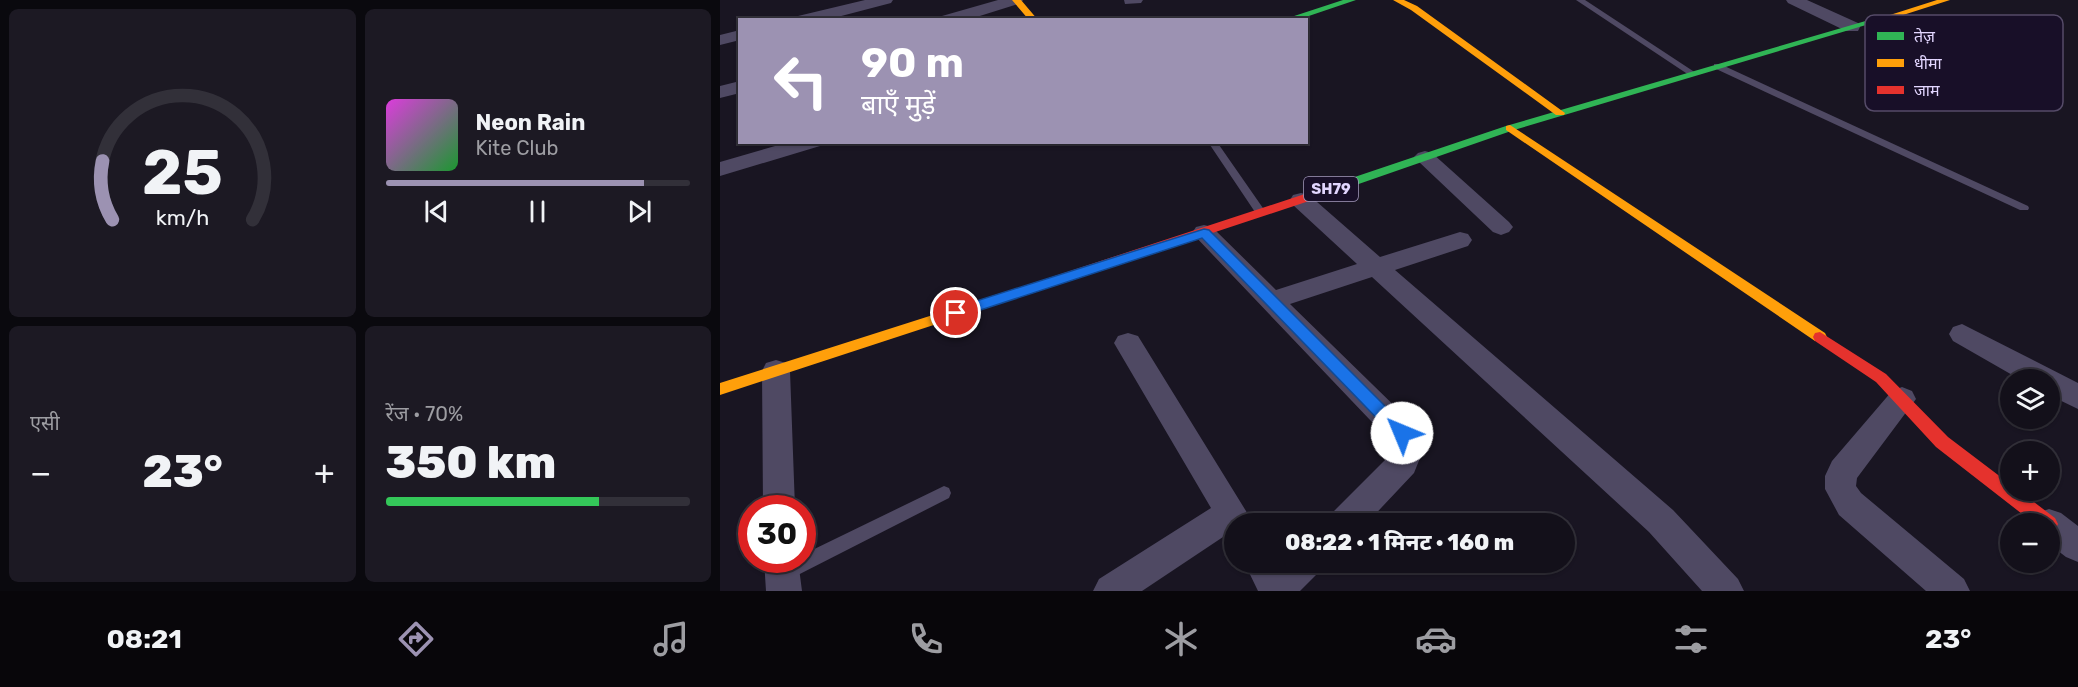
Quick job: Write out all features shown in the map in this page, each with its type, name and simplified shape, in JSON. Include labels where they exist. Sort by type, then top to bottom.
[{"type":"main road","points":[[1016,0],[1033,18]]},
{"type":"main road","points":[[1293,18],[1352,0]]},
{"type":"main road","points":[[1398,0],[1414,8],[1560,113]]},
{"type":"main road","name":"SH79","points":[[1894,15],[1946,0]]},
{"type":"main road","name":"SH79","points":[[720,389],[1204,233],[1510,128],[1865,23]]},
{"type":"main road","points":[[1510,128],[1881,378],[1902,399],[1918,420],[1942,442],[2035,513]]},
{"type":"street","points":[[812,18],[885,0]]},
{"type":"street","points":[[955,18],[1016,0]]},
{"type":"street","points":[[1794,0],[1852,27]]},
{"type":"street","points":[[720,40],[738,36]]},
{"type":"street","points":[[720,46],[722,52],[720,54]]},
{"type":"street","points":[[720,92],[738,88]]},
{"type":"street","points":[[720,169],[806,144]]},
{"type":"street","points":[[1425,158],[1501,227]]},
{"type":"street","points":[[1300,200],[1661,521],[1726,591]]},
{"type":"street","points":[[1204,233],[1402,433],[1409,448],[1403,463],[1355,513]]},
{"type":"street","points":[[1270,301],[1460,240]]},
{"type":"street","points":[[1962,334],[2027,369]]},
{"type":"street","points":[[1128,344],[1231,513]]},
{"type":"street","points":[[776,371],[779,495]]},
{"type":"street","points":[[2060,387],[2078,397]]},
{"type":"street","points":[[1902,399],[1843,471],[1838,484],[1840,491],[1850,504],[1952,591]]},
{"type":"street","points":[[1112,591],[1224,524]]},
{"type":"street","points":[[2060,532],[2078,546]]},
{"type":"street","points":[[1273,583],[1288,573]]},
{"type":"lane","points":[[1580,0],[1692,73]]},
{"type":"lane","points":[[1717,66],[2024,208]]},
{"type":"lane","points":[[1213,144],[1262,213]]},
{"type":"lane","points":[[782,575],[944,493]]},
{"type":"traffic: fast","points":[[1293,18],[1352,0]]},
{"type":"traffic: fast","points":[[1323,192],[1510,128],[1865,24]]},
{"type":"traffic: slow","points":[[1016,0],[1032,18]]},
{"type":"traffic: slow","points":[[1397,0],[1414,8],[1560,113]]},
{"type":"traffic: slow","points":[[1896,15],[1946,0]]},
{"type":"traffic: slow","points":[[1510,128],[1820,337]]},
{"type":"traffic: slow","points":[[720,389],[1008,296]]},
{"type":"traffic: jam","points":[[1008,296],[1323,192]]},
{"type":"traffic: jam","points":[[1820,337],[1881,378],[1942,442],[2035,513]]},
{"type":"route","points":[[956,313],[1204,233],[1402,433]]}]
